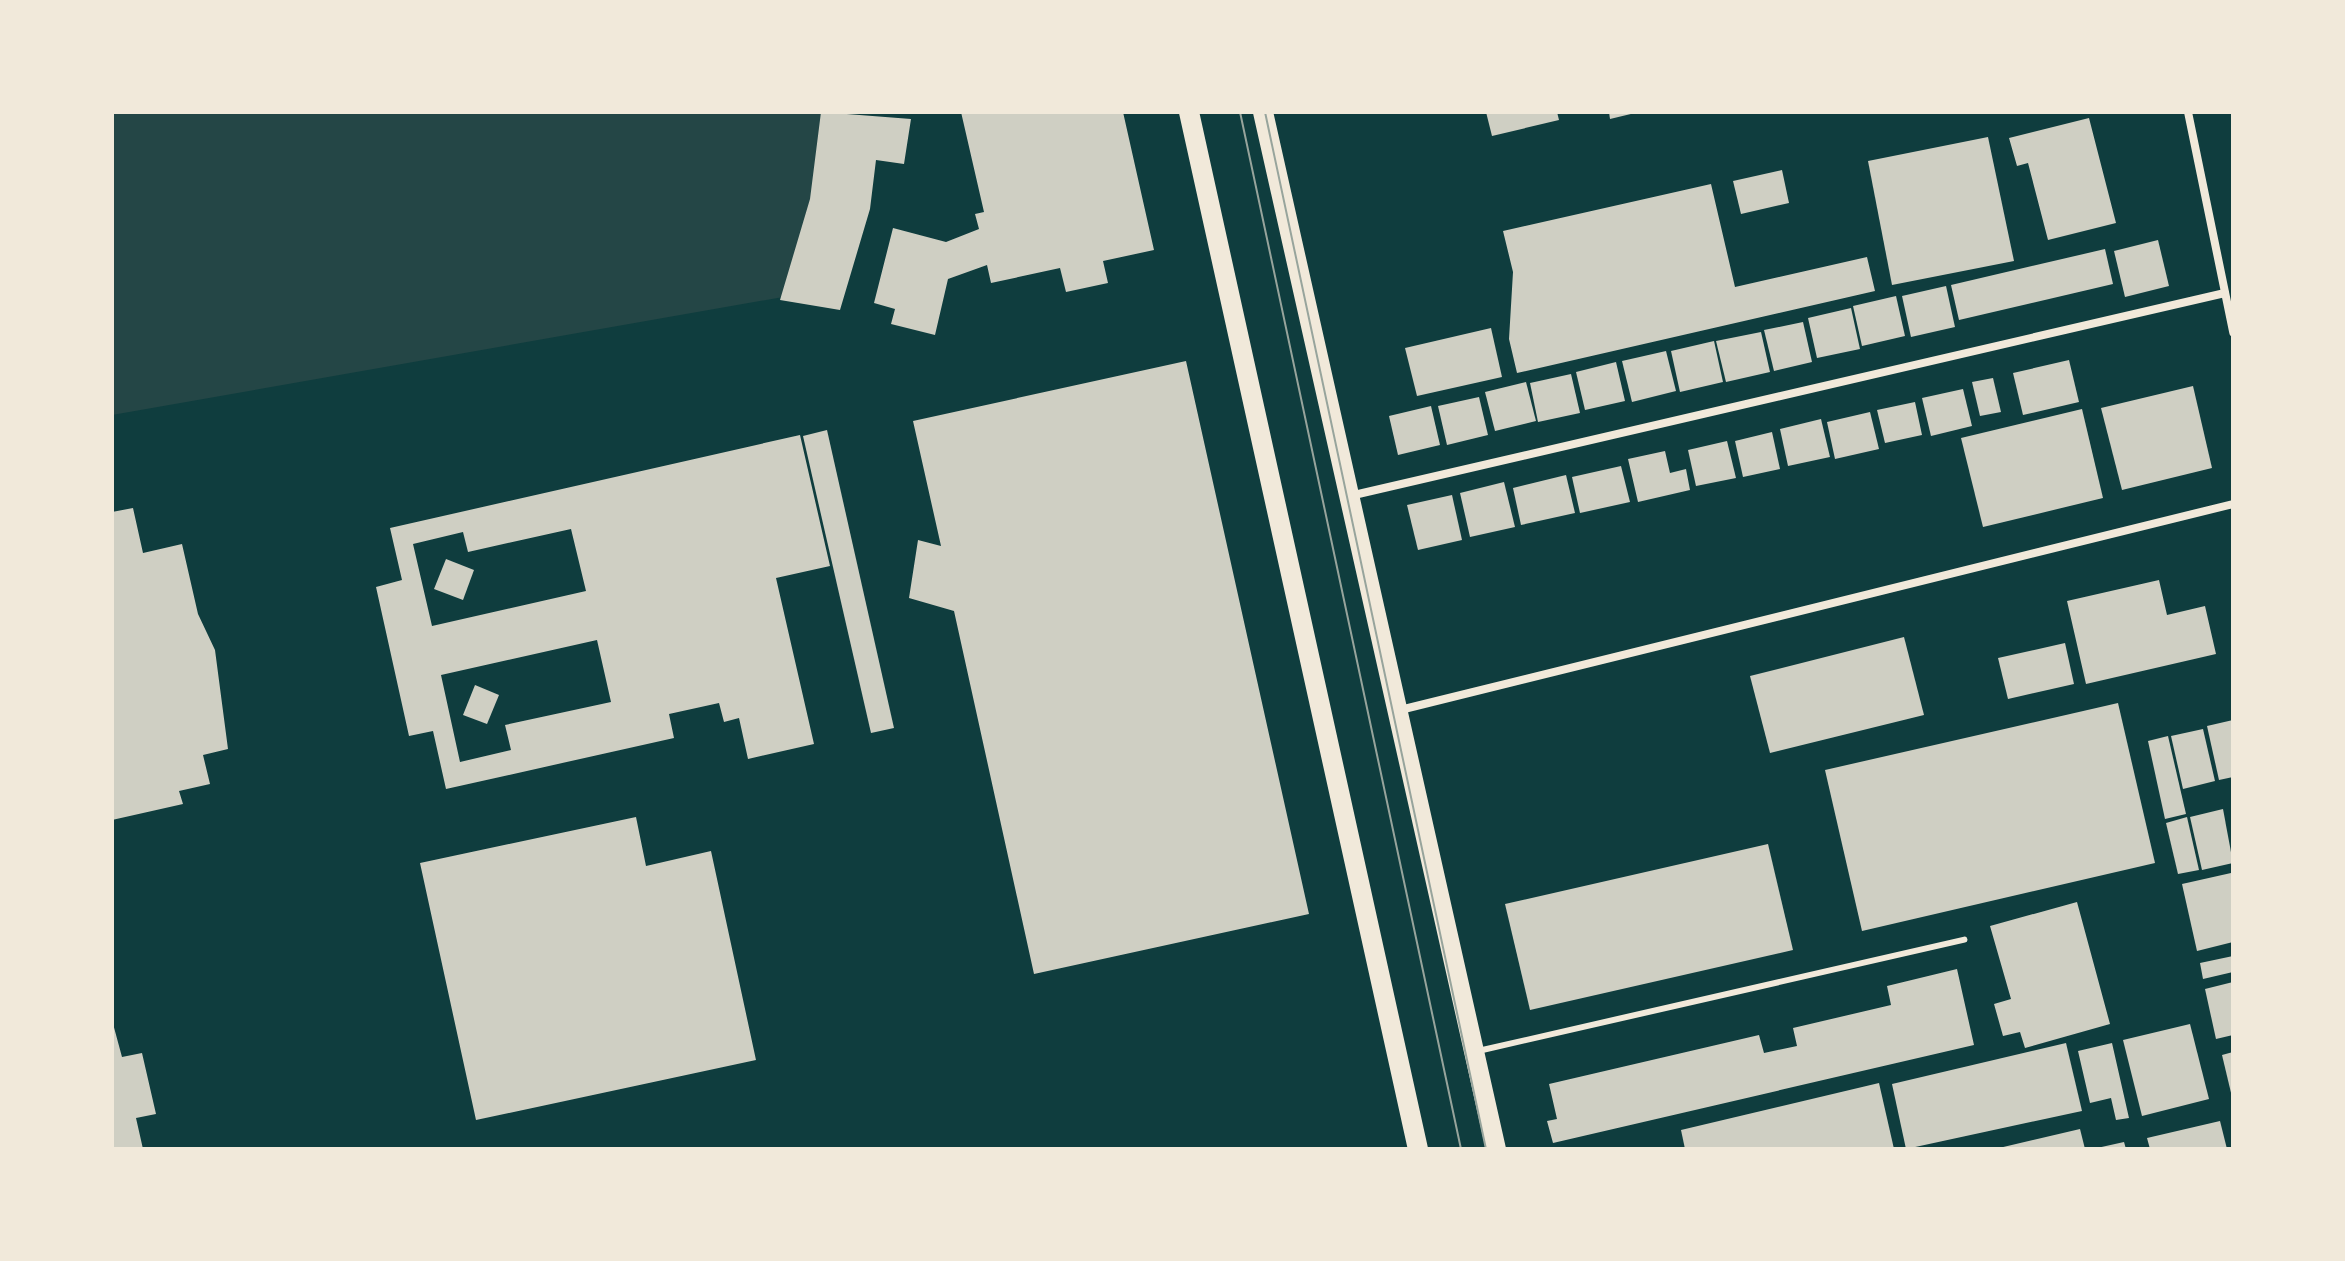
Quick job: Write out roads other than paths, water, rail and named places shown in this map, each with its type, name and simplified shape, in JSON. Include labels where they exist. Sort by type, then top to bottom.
[{"type":"main road","points":[[1189,112],[1418,1149]]},
{"type":"main road","points":[[1263,112],[1354,495],[1496,1149]]},
{"type":"street","points":[[2188,112],[2233,332]]},
{"type":"street","points":[[1354,495],[2225,293]]},
{"type":"street","points":[[1400,710],[2233,504]]},
{"type":"lane","points":[[1475,1052],[1964,940]]},
{"type":"tram line","points":[[1240,112],[1461,1149]]},
{"type":"tram line","points":[[1265,112],[1486,1149]]}]
